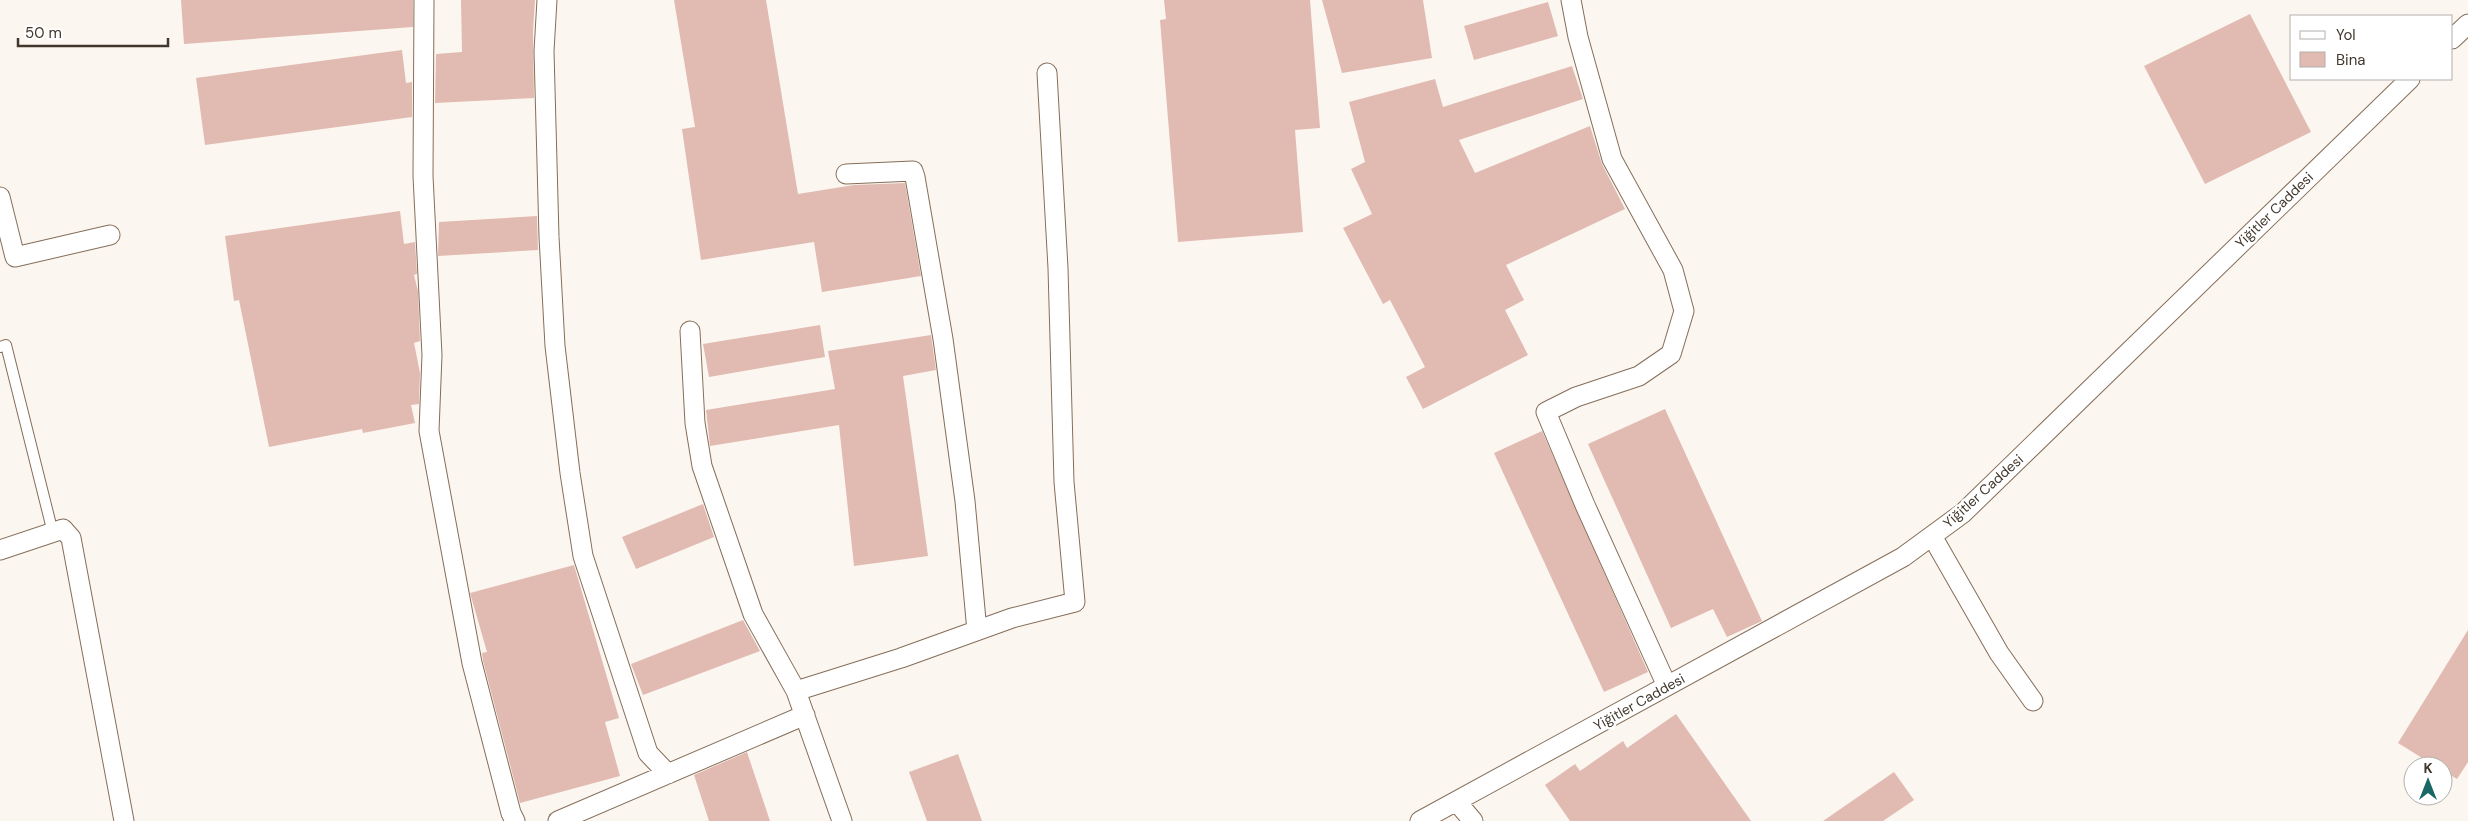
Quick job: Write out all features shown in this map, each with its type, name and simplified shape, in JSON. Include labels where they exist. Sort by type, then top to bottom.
[{"type":"street","points":[[424,0],[423,176],[432,355],[429,431],[472,663],[511,813],[515,821]]},
{"type":"street","points":[[547,0],[544,51],[549,237],[555,346],[582,547],[648,753],[668,774]]},
{"type":"street","points":[[1571,0],[1578,37],[1612,159],[1673,270],[1684,311],[1672,354],[1639,376],[1576,397],[1546,412],[1585,505],[1668,686]]},
{"type":"street","points":[[2453,38],[2468,24]]},
{"type":"street","points":[[796,691],[901,658],[1012,618],[1075,602],[1064,482],[1058,268],[1047,73]]},
{"type":"street","name":"Yiğitler Caddesi","points":[[1420,821],[1903,557],[1963,514],[2409,80]]},
{"type":"street","points":[[846,174],[913,171],[916,177],[943,339],[965,502],[977,631]]},
{"type":"street","points":[[0,197],[15,257],[110,235]]},
{"type":"street","points":[[690,331],[695,423],[702,466],[753,614],[796,691],[842,821]]},
{"type":"street","points":[[0,550],[63,530],[71,538],[77,561],[124,821]]},
{"type":"street","points":[[1932,536],[1999,653],[2033,701]]},
{"type":"street","points":[[558,821],[804,715]]},
{"type":"street","points":[[1456,802],[1473,821]]},
{"type":"lane","points":[[0,347],[6,345],[53,533]]},
{"type":"building","points":[[181,0],[413,0],[413,27],[184,44]]},
{"type":"building","points":[[461,0],[535,0],[533,32],[534,98],[435,103],[436,54],[462,52]]},
{"type":"building","points":[[674,0],[766,0],[798,194],[854,185],[905,183],[921,276],[822,292],[814,242],[701,260],[682,129],[695,127]]},
{"type":"building","points":[[1164,0],[1310,0],[1320,128],[1295,130],[1303,232],[1178,242],[1160,20],[1166,19]]},
{"type":"building","points":[[1322,0],[1423,0],[1432,58],[1342,73]]},
{"type":"building","points":[[1548,2],[1558,36],[1474,60],[1464,26]]},
{"type":"building","points":[[2250,14],[2311,132],[2205,184],[2144,66]]},
{"type":"building","points":[[402,50],[406,83],[412,82],[412,117],[205,145],[196,78]]},
{"type":"building","points":[[1572,66],[1583,99],[1459,140],[1475,173],[1590,126],[1602,164],[1625,209],[1506,265],[1524,300],[1505,310],[1528,355],[1423,409],[1406,377],[1425,367],[1390,300],[1383,304],[1343,228],[1372,214],[1351,169],[1365,162],[1349,102],[1435,79],[1443,107]]},
{"type":"building","points":[[400,211],[404,244],[415,242],[417,274],[414,275],[418,291],[420,341],[414,343],[420,373],[419,404],[411,405],[415,423],[363,433],[362,429],[269,447],[239,300],[234,301],[225,236]]},
{"type":"building","points":[[537,216],[538,250],[438,256],[439,222]]},
{"type":"building","points":[[820,325],[825,357],[709,377],[703,344]]},
{"type":"building","points":[[931,335],[936,370],[903,376],[928,556],[854,566],[839,425],[710,446],[706,410],[835,389],[828,351]]},
{"type":"building","points":[[1665,409],[1762,621],[1727,637],[1713,609],[1671,628],[1588,444]]},
{"type":"building","points":[[1542,431],[1648,672],[1604,692],[1494,453]]},
{"type":"building","points":[[703,504],[714,537],[636,569],[622,537]]},
{"type":"building","points":[[574,565],[619,718],[605,722],[620,776],[520,803],[483,661],[482,653],[487,652],[470,593]]},
{"type":"building","points":[[743,620],[760,651],[643,695],[631,664]]},
{"type":"building","points":[[2468,630],[2468,762],[2457,779],[2453,777],[2453,756],[2419,756],[2398,743]]},
{"type":"building","points":[[1676,714],[1751,821],[1570,821],[1545,785],[1575,764],[1580,771],[1623,741],[1627,748]]},
{"type":"building","points":[[747,752],[770,821],[709,821],[694,775]]},
{"type":"building","points":[[958,754],[982,821],[927,821],[909,772]]},
{"type":"building","points":[[1894,772],[1914,800],[1883,821],[1823,821]]}]
